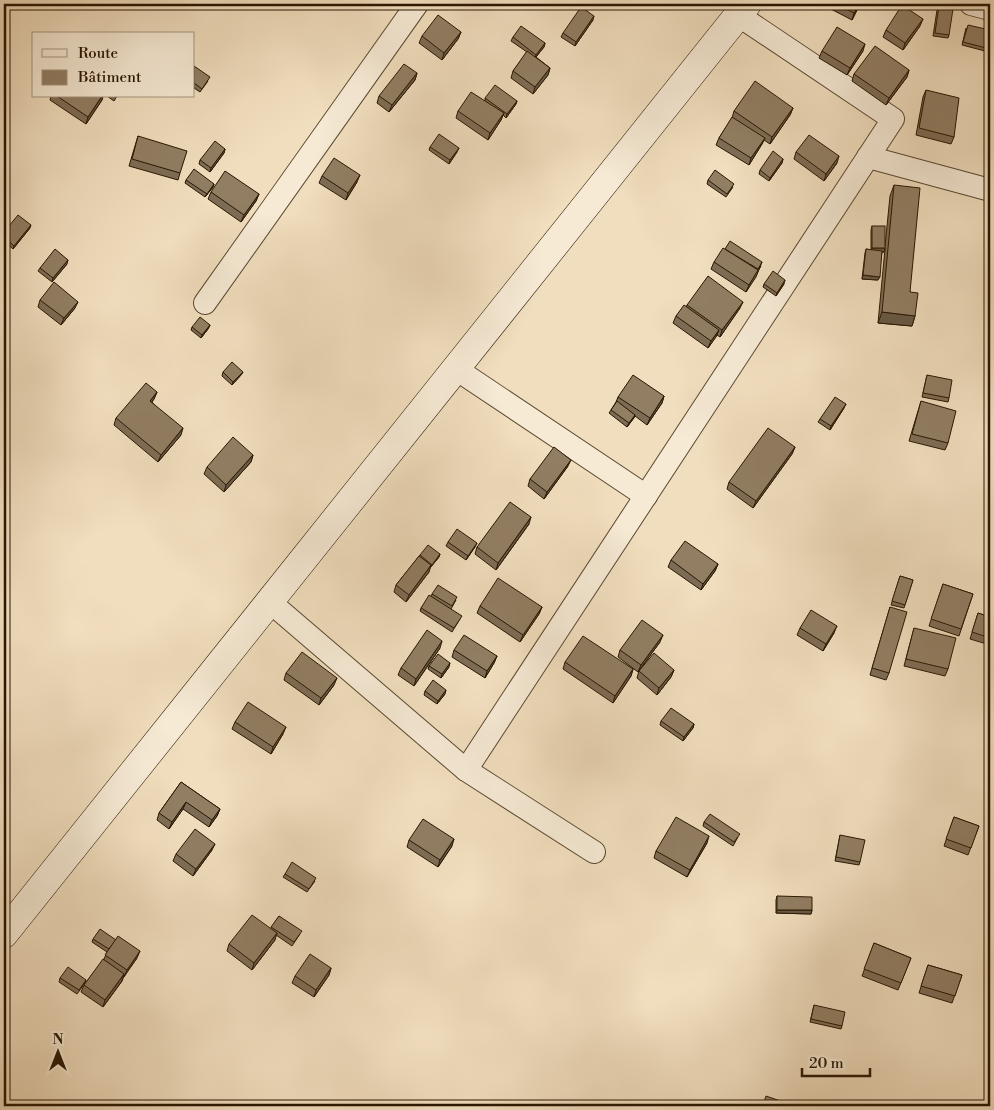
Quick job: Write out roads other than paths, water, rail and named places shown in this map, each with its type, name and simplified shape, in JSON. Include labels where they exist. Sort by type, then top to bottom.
[{"type":"street","points":[[205,303],[417,4]]},
{"type":"street","points":[[971,4],[990,9]]},
{"type":"street","points":[[4,934],[742,9],[893,119],[466,770]]},
{"type":"street","points":[[868,157],[990,190]]},
{"type":"street","points":[[456,369],[646,496]]},
{"type":"street","points":[[270,602],[466,770],[594,852]]}]
